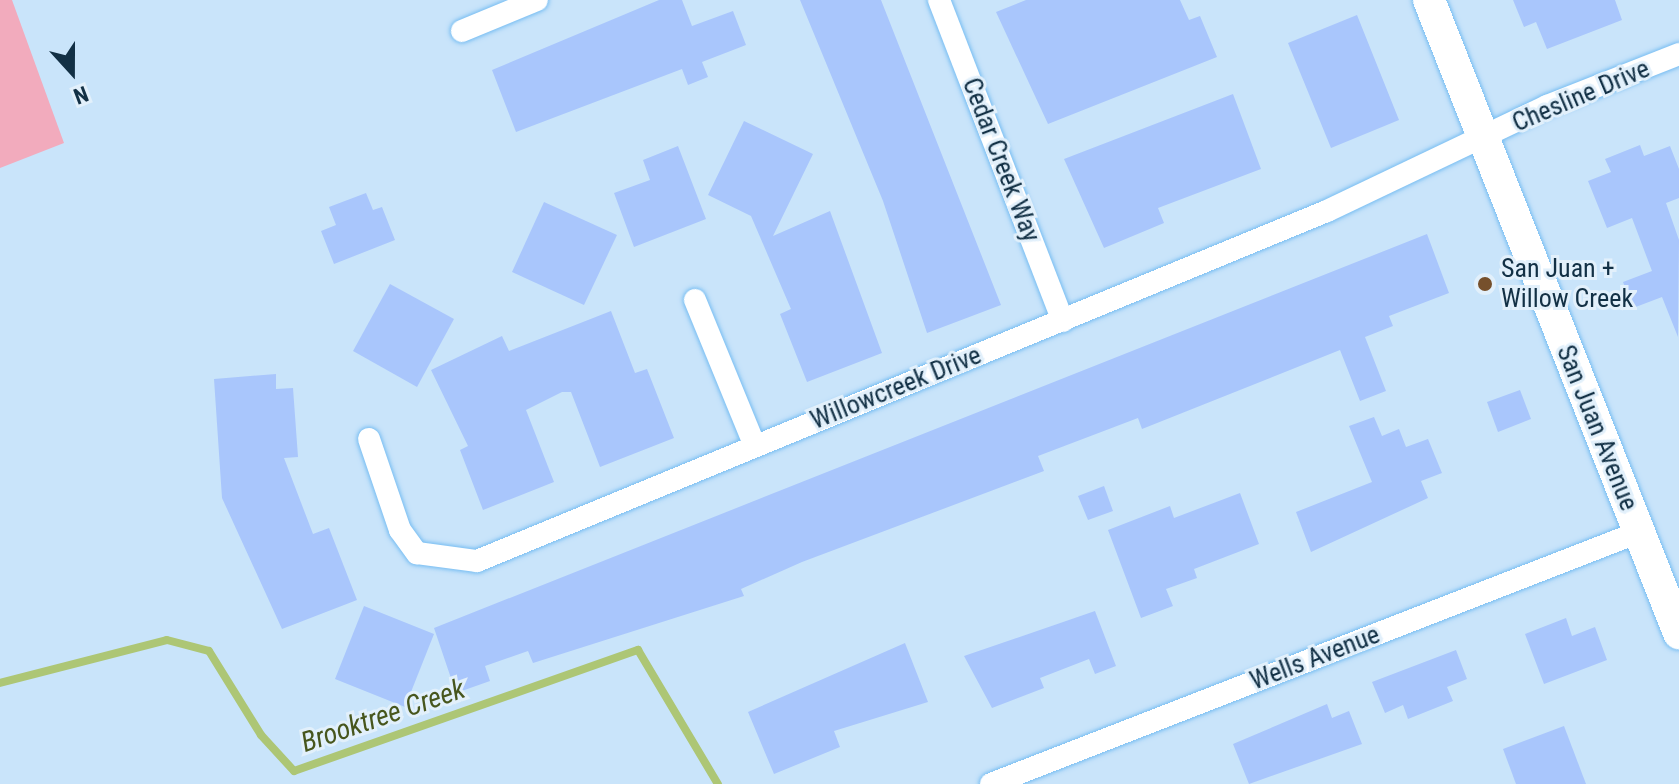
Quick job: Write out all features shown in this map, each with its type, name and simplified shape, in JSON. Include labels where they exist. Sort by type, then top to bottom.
[{"type":"main road","name":"San Juan Avenue","points":[[1429,0],[1679,633]]},
{"type":"street","points":[[462,31],[537,0]]},
{"type":"street","name":"Cedar Creek Way","points":[[939,0],[1063,321]]},
{"type":"street","name":"Chesline Drive","points":[[1485,140],[1679,54]]},
{"type":"street","name":"Willowcreek Drive","points":[[369,439],[400,530],[417,553],[457,564],[1063,321],[1485,140]]},
{"type":"street","points":[[695,300],[754,444]]},
{"type":"street","name":"Wells Avenue","points":[[991,784],[1639,532]]},
{"type":"shaded area","points":[[0,0],[12,0],[64,143],[0,168]]},
{"type":"building","points":[[659,0],[682,0],[692,26],[733,11],[746,45],[702,62],[708,77],[688,85],[682,69],[516,132],[492,70]]},
{"type":"building","points":[[800,0],[881,0],[1001,305],[927,333],[883,201]]},
{"type":"building","points":[[1026,0],[1180,0],[1189,20],[1200,16],[1217,57],[1048,124],[996,12]]},
{"type":"building","points":[[1513,0],[1615,0],[1622,20],[1547,49],[1536,22],[1524,27]]},
{"type":"building","points":[[1357,15],[1399,120],[1331,148],[1288,43]]},
{"type":"building","points":[[1233,94],[1261,169],[1158,208],[1164,223],[1104,248],[1064,159]]},
{"type":"building","points":[[744,121],[813,154],[773,236],[830,211],[882,353],[807,382],[780,314],[791,309],[751,216],[708,195]]},
{"type":"building","points":[[1640,145],[1644,156],[1670,146],[1679,169],[1679,198],[1666,203],[1679,240],[1678,337],[1662,297],[1633,308],[1623,282],[1652,271],[1632,218],[1607,228],[1588,181],[1611,172],[1605,159]]},
{"type":"building","points":[[678,146],[706,219],[634,247],[614,193],[650,180],[643,160]]},
{"type":"building","points":[[366,193],[373,210],[382,207],[395,240],[334,264],[321,231],[336,225],[329,207]]},
{"type":"building","points":[[544,202],[617,235],[584,305],[512,272]]},
{"type":"building","points":[[1427,234],[1449,293],[1389,316],[1393,326],[1365,337],[1386,391],[1360,401],[1340,350],[1142,429],[1138,418],[1038,456],[1044,471],[802,562],[741,589],[744,596],[533,663],[528,651],[485,666],[490,681],[456,693],[434,628]]},
{"type":"building","points":[[390,284],[454,319],[417,387],[353,351]]},
{"type":"building","points":[[611,311],[635,373],[647,369],[674,438],[600,467],[571,392],[562,392],[526,410],[554,482],[483,510],[460,450],[468,446],[431,370],[502,336],[509,351]]},
{"type":"building","points":[[276,374],[276,389],[293,388],[298,457],[284,458],[313,534],[329,528],[357,600],[282,629],[222,498],[214,379]]},
{"type":"building","points":[[1520,390],[1531,419],[1498,432],[1487,402]]},
{"type":"building","points":[[1374,417],[1382,436],[1399,429],[1406,447],[1428,439],[1442,473],[1421,481],[1428,498],[1311,552],[1296,512],[1372,482],[1349,426]]},
{"type":"building","points":[[1104,486],[1113,511],[1088,520],[1078,496]]},
{"type":"building","points":[[1240,493],[1259,544],[1194,569],[1197,578],[1166,589],[1173,606],[1141,618],[1108,530],[1170,506],[1174,518]]},
{"type":"building","points":[[364,606],[434,634],[405,707],[335,679]]},
{"type":"building","points":[[1095,611],[1116,666],[1095,674],[1089,659],[1040,678],[1044,688],[992,708],[964,656]]},
{"type":"building","points":[[1566,618],[1572,636],[1595,627],[1607,660],[1544,684],[1525,634]]},
{"type":"building","points":[[905,643],[928,702],[834,731],[840,747],[774,774],[748,712]]},
{"type":"building","points":[[1456,650],[1467,679],[1447,687],[1453,701],[1408,719],[1403,705],[1385,713],[1372,682]]},
{"type":"building","points":[[1327,704],[1332,718],[1349,711],[1362,744],[1249,784],[1233,744]]},
{"type":"building","points":[[1564,726],[1586,784],[1516,784],[1503,749]]},
{"type":"waterway","name":"Brooktree Creek","points":[[0,683],[167,640],[209,651],[261,735],[294,771],[638,650],[718,784]]},
{"type":"place","name":"San Juan + Willow Creek","points":[[1485,284]]}]
